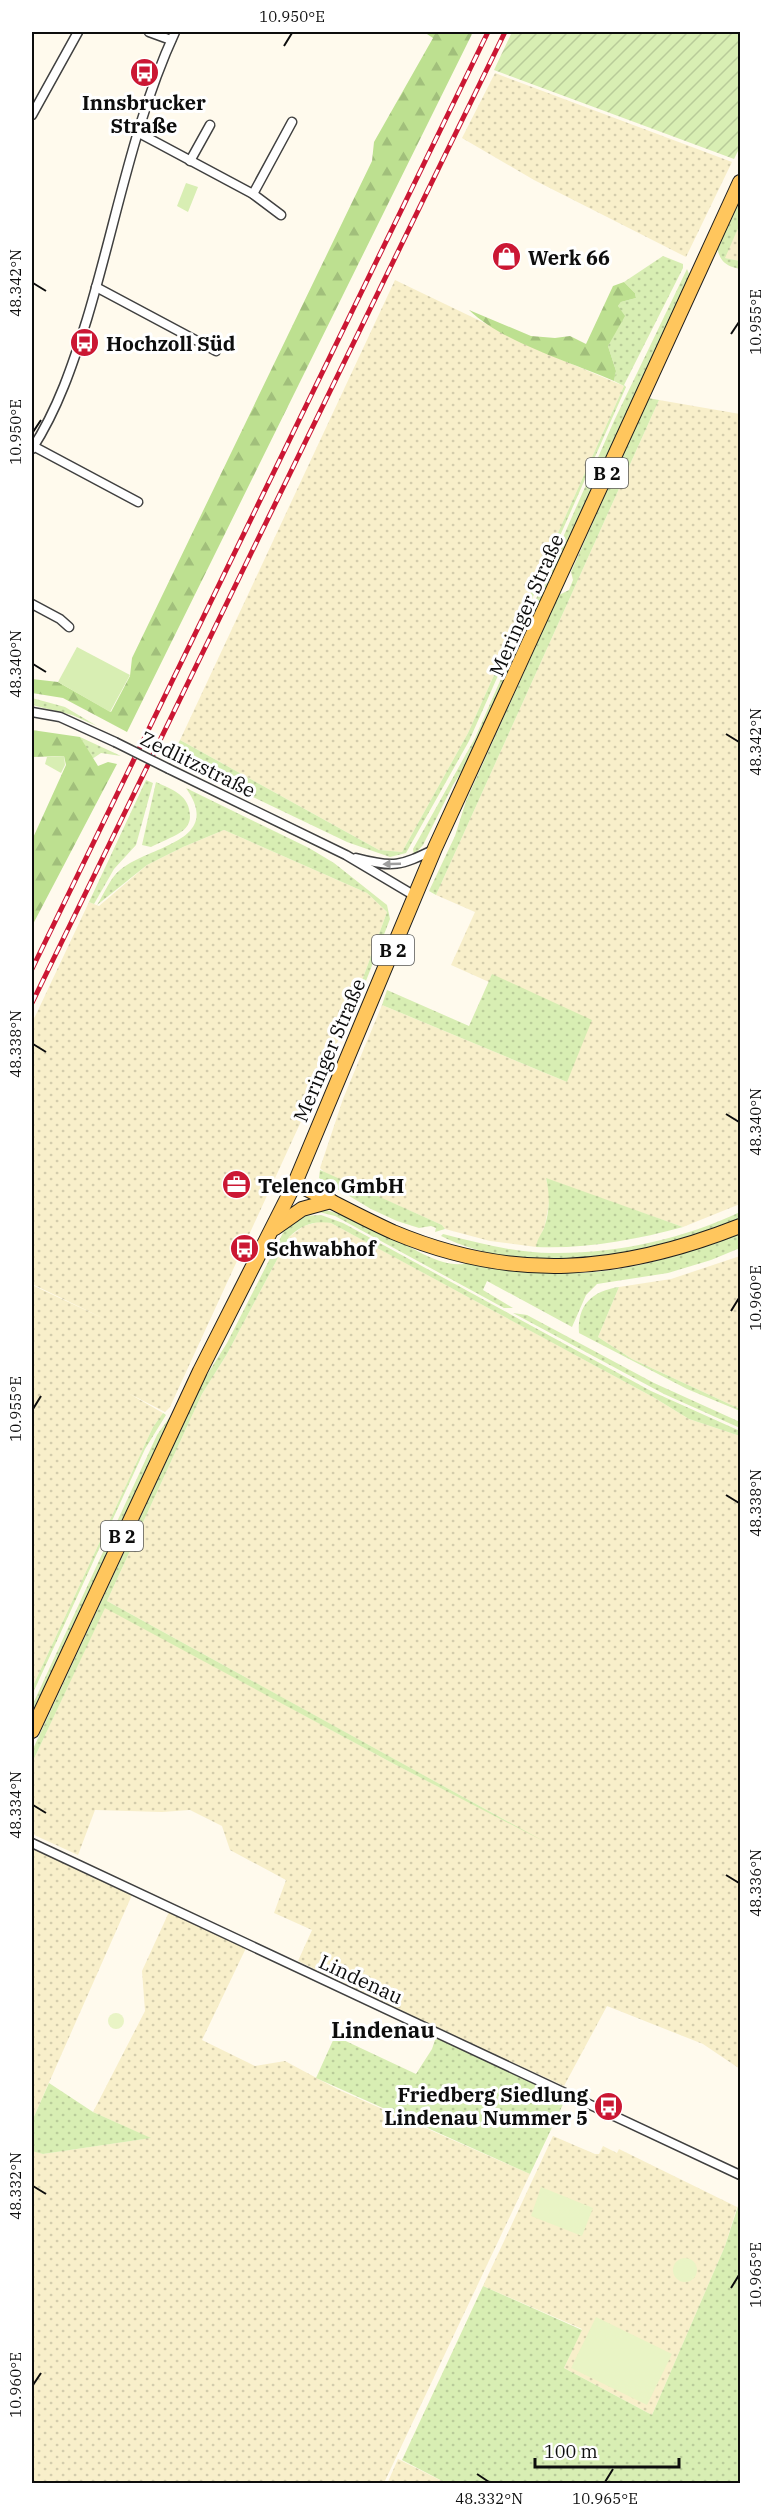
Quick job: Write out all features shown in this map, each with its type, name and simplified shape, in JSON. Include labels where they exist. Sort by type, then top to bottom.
[{"type":"main road","name":"Meringer Straße","points":[[32,1731],[200,1371],[295,1183],[435,848],[741,182]]},
{"type":"main road","points":[[295,1183],[394,1232],[471,1256],[519,1264],[570,1266],[621,1262],[695,1244],[741,1226]]},
{"type":"main road","points":[[271,1231],[302,1209],[330,1201]]},
{"type":"street","points":[[32,115],[78,32]]},
{"type":"street","points":[[138,502],[33,444],[72,364],[96,287],[137,132],[173,36],[149,32]]},
{"type":"street","points":[[253,194],[292,122]]},
{"type":"street","points":[[190,161],[210,125]]},
{"type":"street","points":[[137,132],[253,194],[281,215]]},
{"type":"street","points":[[96,287],[216,351]]},
{"type":"street","points":[[32,604],[69,627]]},
{"type":"street","name":"Zedlitzstraße","points":[[32,712],[60,717],[116,742],[346,855],[415,896]]},
{"type":"street","name":"Zedlitzstraße","points":[[346,855],[380,864],[400,864],[435,848]]},
{"type":"street","name":"Lindenau","points":[[32,1843],[741,2175]]},
{"type":"shaded area","points":[[495,73],[732,162],[686,257],[534,180],[462,138]]},
{"type":"shaded area","points":[[740,224],[740,261],[724,258]]},
{"type":"shaded area","points":[[395,280],[555,357],[624,386],[468,733],[402,852],[379,850],[180,740]]},
{"type":"shaded area","points":[[659,400],[740,414],[740,1204],[683,1227],[546,1179],[550,1194],[548,1209],[545,1225],[536,1247],[490,1241],[445,1229],[442,1225],[325,1173],[320,1168],[343,1099],[382,1005],[567,1082],[492,974],[489,982],[451,965],[475,912],[436,895]]},
{"type":"shaded area","name":"Schwabhof","points":[[224,830],[367,893],[387,912],[348,1019],[170,1407],[165,1412],[128,1393],[163,1413],[153,1427],[32,1688],[32,1285],[109,1321],[32,1284],[32,1023],[89,902],[99,906],[147,865]]},
{"type":"shaded area","points":[[321,1221],[331,1223],[385,1252],[653,1397],[689,1419],[740,1436],[740,2069],[703,2044],[607,2006],[564,2086],[439,2029],[298,1961],[312,1930],[274,1913],[286,1880],[230,1850],[222,1826],[190,1810],[162,1812],[95,1810],[78,1855],[32,1834],[32,1763],[105,1607],[394,1764],[525,1831],[107,1601],[202,1394],[227,1354],[289,1237],[304,1226]]},
{"type":"shaded area","points":[[740,1256],[740,1409],[632,1359],[598,1337],[619,1287],[671,1279]]},
{"type":"shaded area","points":[[32,1848],[132,1895],[32,2121]]},
{"type":"shaded area","points":[[169,1912],[246,1948],[202,2040],[255,2066],[285,2061],[337,2089],[530,2174],[384,2483],[32,2484],[32,2150],[43,2154],[150,2138],[93,2112],[145,2011],[142,1971]]},
{"type":"shaded area","points":[[553,2136],[595,2154],[599,2154],[603,2146],[617,2153],[619,2149],[737,2207],[725,2246],[652,2415],[564,2368],[582,2329],[483,2286]]},
{"type":"shaded area","points":[[398,2459],[446,2483],[387,2484]]},
{"type":"green space","points":[[424,32],[473,32],[127,732],[63,698],[32,693],[32,679],[58,682],[111,712],[130,676],[132,658],[372,161],[374,142],[433,38]]},
{"type":"green space","points":[[512,32],[740,32],[740,147],[734,159],[494,70]]},
{"type":"green space","points":[[186,183],[198,187],[188,212],[177,206]]},
{"type":"green space","points":[[740,197],[740,224],[725,258],[740,261],[740,269],[724,263],[717,247]]},
{"type":"green space","points":[[663,256],[683,264],[683,268],[624,385],[626,387],[469,741],[406,853],[390,857],[347,842],[171,758],[180,740],[379,850],[402,852],[468,733],[624,386],[614,381],[616,371],[608,346],[620,311],[618,306],[621,302],[636,298],[635,293],[624,282]]},
{"type":"green space","points":[[687,269],[690,276],[475,752],[453,785],[423,845],[414,855],[413,849],[475,738],[614,421]]},
{"type":"green space","points":[[624,282],[635,293],[636,298],[621,302],[618,306],[625,316],[608,346],[616,371],[614,381],[518,342],[469,310],[531,336],[555,338],[570,336],[586,344],[613,286]]},
{"type":"green space","points":[[648,398],[659,400],[436,895],[429,891],[455,836],[466,801],[559,595],[569,590],[573,580],[571,572]]},
{"type":"green space","points":[[77,647],[130,675],[110,712],[58,682]]},
{"type":"green space","points":[[32,698],[65,707],[97,726],[72,715],[32,705]]},
{"type":"green space","points":[[32,730],[80,737],[98,766],[108,762],[117,764],[32,926],[32,840],[66,765],[64,756],[32,757]]},
{"type":"green space","points":[[80,737],[121,756],[101,753],[92,759]]},
{"type":"green space","points":[[64,756],[65,765],[61,773],[45,764],[47,757]]},
{"type":"green space","points":[[146,780],[153,783],[136,845],[114,869],[94,904],[89,902]]},
{"type":"green space","points":[[156,782],[184,798],[190,817],[183,831],[151,847],[142,845]]},
{"type":"green space","points":[[186,788],[309,848],[334,863],[387,905],[390,919],[352,1017],[348,1019],[387,912],[367,893],[224,830],[147,865],[97,905],[116,873],[178,840],[190,831],[196,820],[195,806]]},
{"type":"green space","points":[[492,974],[592,1020],[567,1082],[382,1005],[387,990],[469,1026]]},
{"type":"green space","points":[[320,1170],[442,1225],[445,1229],[435,1232],[436,1228],[431,1226],[419,1228],[371,1209],[319,1178]]},
{"type":"green space","points":[[546,1178],[683,1227],[610,1243],[573,1247],[536,1247],[546,1222],[548,1209]]},
{"type":"green space","points":[[321,1209],[370,1227],[433,1259],[452,1264],[471,1262],[549,1272],[580,1273],[669,1258],[740,1232],[740,1248],[711,1260],[668,1273],[597,1284],[586,1295],[572,1327],[487,1281],[483,1290],[513,1308],[504,1308],[335,1216],[315,1211]]},
{"type":"green space","points":[[740,1212],[740,1219],[706,1232],[631,1252],[591,1258],[552,1260],[513,1257],[476,1249],[441,1236],[443,1234],[525,1251],[576,1253],[649,1243],[696,1230]]},
{"type":"green space","points":[[302,1213],[304,1216],[321,1215],[343,1223],[651,1391],[740,1431],[740,1436],[689,1419],[653,1397],[331,1223],[325,1222],[308,1224],[289,1237],[227,1354],[202,1394],[107,1601],[547,1843],[394,1764],[105,1608],[32,1763],[32,1751],[205,1378],[227,1343],[287,1225]]},
{"type":"green space","points":[[619,1287],[598,1337],[632,1359],[740,1409],[740,1411],[687,1389],[579,1333],[581,1314],[588,1301],[602,1292]]},
{"type":"green space","points":[[513,1313],[527,1315],[654,1383],[740,1422],[740,1428],[664,1394]]},
{"type":"green space","points":[[163,1413],[166,1415],[145,1449],[32,1695],[32,1688],[153,1427]]},
{"type":"green space","points":[[169,1418],[32,1718],[32,1706],[157,1435]]},
{"type":"green space","points":[[113,2013],[119,2013],[124,2021],[122,2027],[113,2029],[108,2024],[108,2018]]},
{"type":"green space","points":[[335,2036],[416,2074],[432,2049],[436,2037],[566,2098],[530,2174],[316,2078]]},
{"type":"green space","points":[[49,2083],[93,2112],[151,2138],[43,2154],[32,2151],[32,2121]]},
{"type":"green space","points":[[541,2187],[593,2208],[582,2236],[531,2216]]},
{"type":"green space","points":[[740,2200],[740,2483],[446,2483],[402,2460],[483,2286],[582,2330],[564,2368],[652,2415],[725,2246]]},
{"type":"green space","points":[[685,2258],[693,2262],[697,2270],[693,2278],[685,2282],[677,2278],[673,2270],[677,2262]]},
{"type":"green space","points":[[596,2317],[672,2354],[647,2405],[571,2368]]},
{"type":"railway","points":[[32,969],[488,32]]},
{"type":"railway","points":[[32,1003],[505,32]]},
{"type":"place","name":"Innsbrucker Straße","points":[[144,72]]},
{"type":"place","name":"Werk 66","points":[[507,257]]},
{"type":"place","name":"Hochzoll Süd","points":[[85,343]]},
{"type":"place","name":"Telenco GmbH","points":[[237,1185]]},
{"type":"place","name":"Schwabhof","points":[[245,1248]]},
{"type":"place","name":"Friedberg Siedlung Lindenau Nummer 5","points":[[609,2106]]},
{"type":"district","name":"Lindenau","points":[[383,2029]]}]
